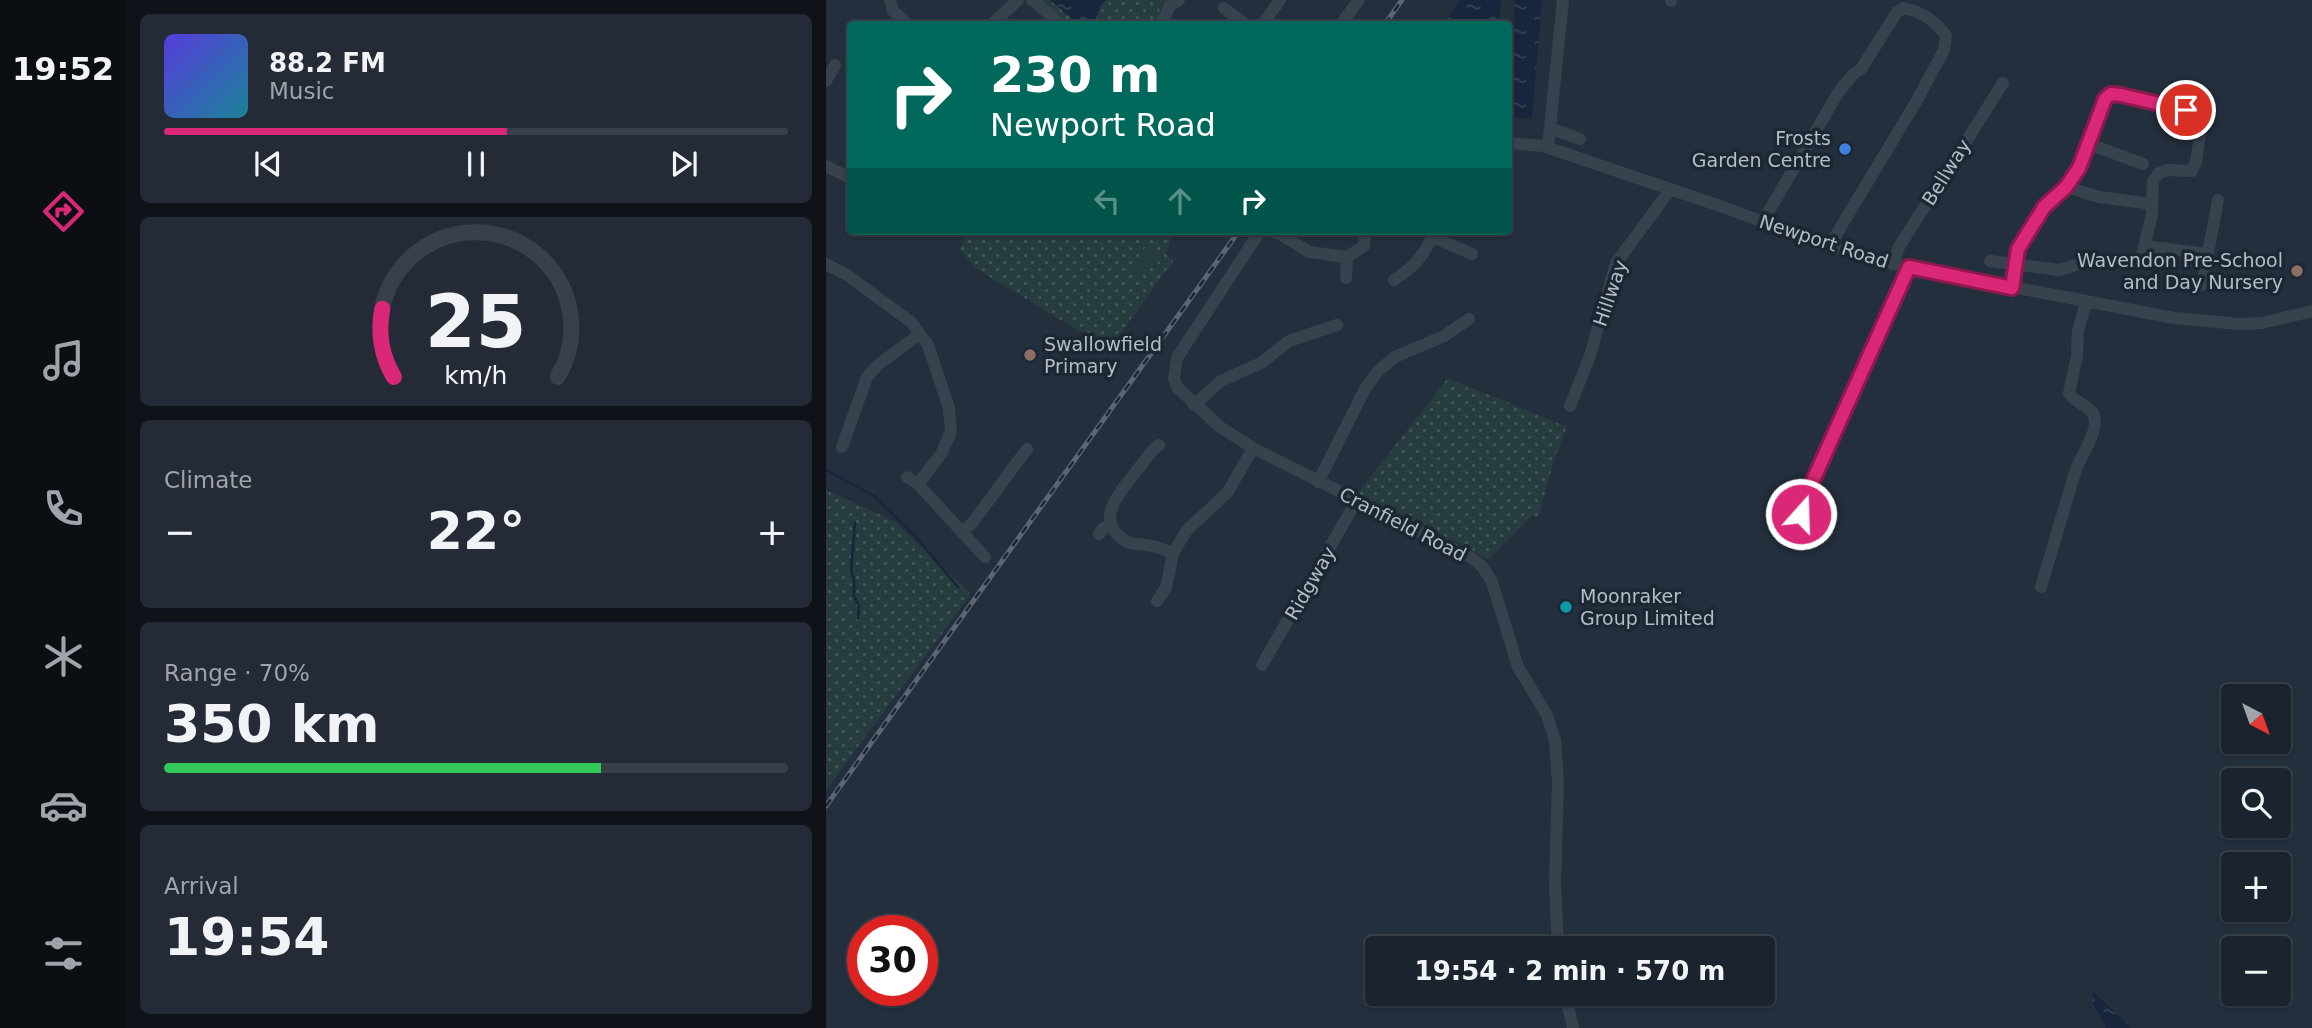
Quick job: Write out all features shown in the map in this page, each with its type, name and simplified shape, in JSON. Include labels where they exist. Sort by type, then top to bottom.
[{"type":"street","points":[[890,0],[894,11],[905,21]]},
{"type":"street","points":[[995,21],[1018,0]]},
{"type":"street","points":[[1032,0],[1057,21]]},
{"type":"street","points":[[1162,21],[1170,6],[1179,0]]},
{"type":"street","points":[[1265,21],[1280,0]]},
{"type":"street","points":[[1343,21],[1359,0]]},
{"type":"street","points":[[1548,148],[1563,0]]},
{"type":"street","points":[[1224,8],[1241,21]]},
{"type":"street","points":[[1763,221],[1838,93],[1853,74],[1861,69],[1897,12],[1904,8],[1914,10],[1938,24],[1946,36],[1944,50],[1831,247]]},
{"type":"street","points":[[826,81],[835,65]]},
{"type":"street","name":"Bellway","points":[[1893,264],[1899,247],[2003,83]]},
{"type":"street","points":[[2012,288],[2018,249],[2044,207],[2066,187],[2079,168],[2105,99],[2111,94],[2178,109],[2198,110],[2203,115],[2196,162],[2192,171],[2150,168],[2089,144]]},
{"type":"street","points":[[1550,128],[1580,139]]},
{"type":"street","name":"Newport Road","points":[[1512,144],[1548,148],[1831,247],[1893,264],[2174,318],[2232,324],[2262,323],[2312,311]]},
{"type":"street","points":[[826,167],[847,177]]},
{"type":"street","points":[[1990,261],[2059,270],[2098,259],[2135,262],[2141,257],[2145,246],[2152,215],[2153,181],[2150,168]]},
{"type":"street","points":[[2066,187],[2099,197],[2145,202]]},
{"type":"street","name":"Hillway","points":[[1570,406],[1590,356],[1616,263],[1670,190]]},
{"type":"street","points":[[2202,285],[2218,200]]},
{"type":"street","name":"Cranfield Road","points":[[1257,235],[1177,358],[1174,379],[1177,387],[1220,428],[1253,448],[1470,557],[1482,566],[1492,582],[1518,667],[1547,715],[1555,740],[1558,782],[1555,884],[1557,936]]},
{"type":"street","points":[[1282,235],[1309,252],[1347,257],[1364,246],[1365,235]]},
{"type":"street","points":[[1394,279],[1412,268],[1423,255],[1433,235]]},
{"type":"street","points":[[1436,235],[1472,254]]},
{"type":"street","points":[[2145,246],[2208,254]]},
{"type":"street","points":[[1346,278],[1347,257]]},
{"type":"street","points":[[826,264],[846,275],[911,322],[920,334],[933,359],[951,421],[948,443],[912,481],[985,556]]},
{"type":"street","points":[[1801,514],[1802,505],[1909,267]]},
{"type":"street","points":[[2041,587],[2076,469],[2086,452],[2095,423],[2090,408],[2073,400],[2069,393],[2077,356],[2078,331],[2086,302]]},
{"type":"street","points":[[1318,482],[1366,387],[1378,371],[1395,357],[1444,337],[1469,319]]},
{"type":"street","points":[[1194,405],[1221,381],[1261,363],[1289,341],[1337,325]]},
{"type":"street","points":[[842,447],[867,377],[879,364],[920,334]]},
{"type":"street","points":[[1159,445],[1150,451],[1140,468],[1118,493],[1111,506],[1111,525],[1119,537],[1130,544],[1152,545],[1173,553]]},
{"type":"street","points":[[1157,601],[1166,588],[1173,553],[1187,530],[1227,494],[1253,448]]},
{"type":"street","points":[[962,532],[973,522],[1027,449]]},
{"type":"street","name":"Ridgway","points":[[1262,665],[1357,500]]},
{"type":"street","points":[[1099,534],[1103,527],[1111,525]]},
{"type":"street","points":[[1568,1006],[1573,1028]]},
{"type":"green space","points":[[1039,0],[1169,0],[1160,9],[1157,21],[1064,21]]},
{"type":"green space","points":[[966,235],[1169,235],[1166,255],[1174,260],[1109,349],[975,268],[960,250]]},
{"type":"green space","points":[[1148,244],[1156,249],[1159,261],[1157,264],[1150,263],[1138,278],[1128,270]]},
{"type":"green space","points":[[1448,378],[1567,427],[1555,457],[1539,514],[1536,517],[1532,515],[1488,560],[1467,547],[1357,494]]},
{"type":"green space","points":[[826,490],[894,521],[971,594],[826,790]]},
{"type":"water","points":[[1050,0],[1106,0],[1095,21],[1074,21]]},
{"type":"water","points":[[1460,0],[1501,0],[1499,21],[1447,21]]},
{"type":"water","points":[[1515,0],[1542,0],[1532,119],[1512,117]]},
{"type":"water","points":[[2093,991],[2132,1028],[2106,1028],[2092,1002]]},
{"type":"waterway","points":[[826,470],[874,496],[914,535],[958,587]]},
{"type":"waterway","points":[[855,523],[851,570],[854,596],[859,606],[858,619]]},
{"type":"railway","points":[[1387,21],[1402,0]]},
{"type":"railway","points":[[826,806],[1236,235]]},
{"type":"place","name":"Frosts Garden Centre","points":[[1845,149]]},
{"type":"place","name":"Wavendon Pre-School and Day Nursery","points":[[2297,271]]},
{"type":"place","name":"Swallowfield Primary","points":[[1030,355]]},
{"type":"place","name":"Moonraker Group Limited","points":[[1566,607]]},
{"type":"route","points":[[1801,514],[1802,505],[1909,267],[2012,288],[2018,249],[2044,207],[2066,187],[2079,168],[2105,99],[2111,94],[2121,95],[2186,110]]}]
